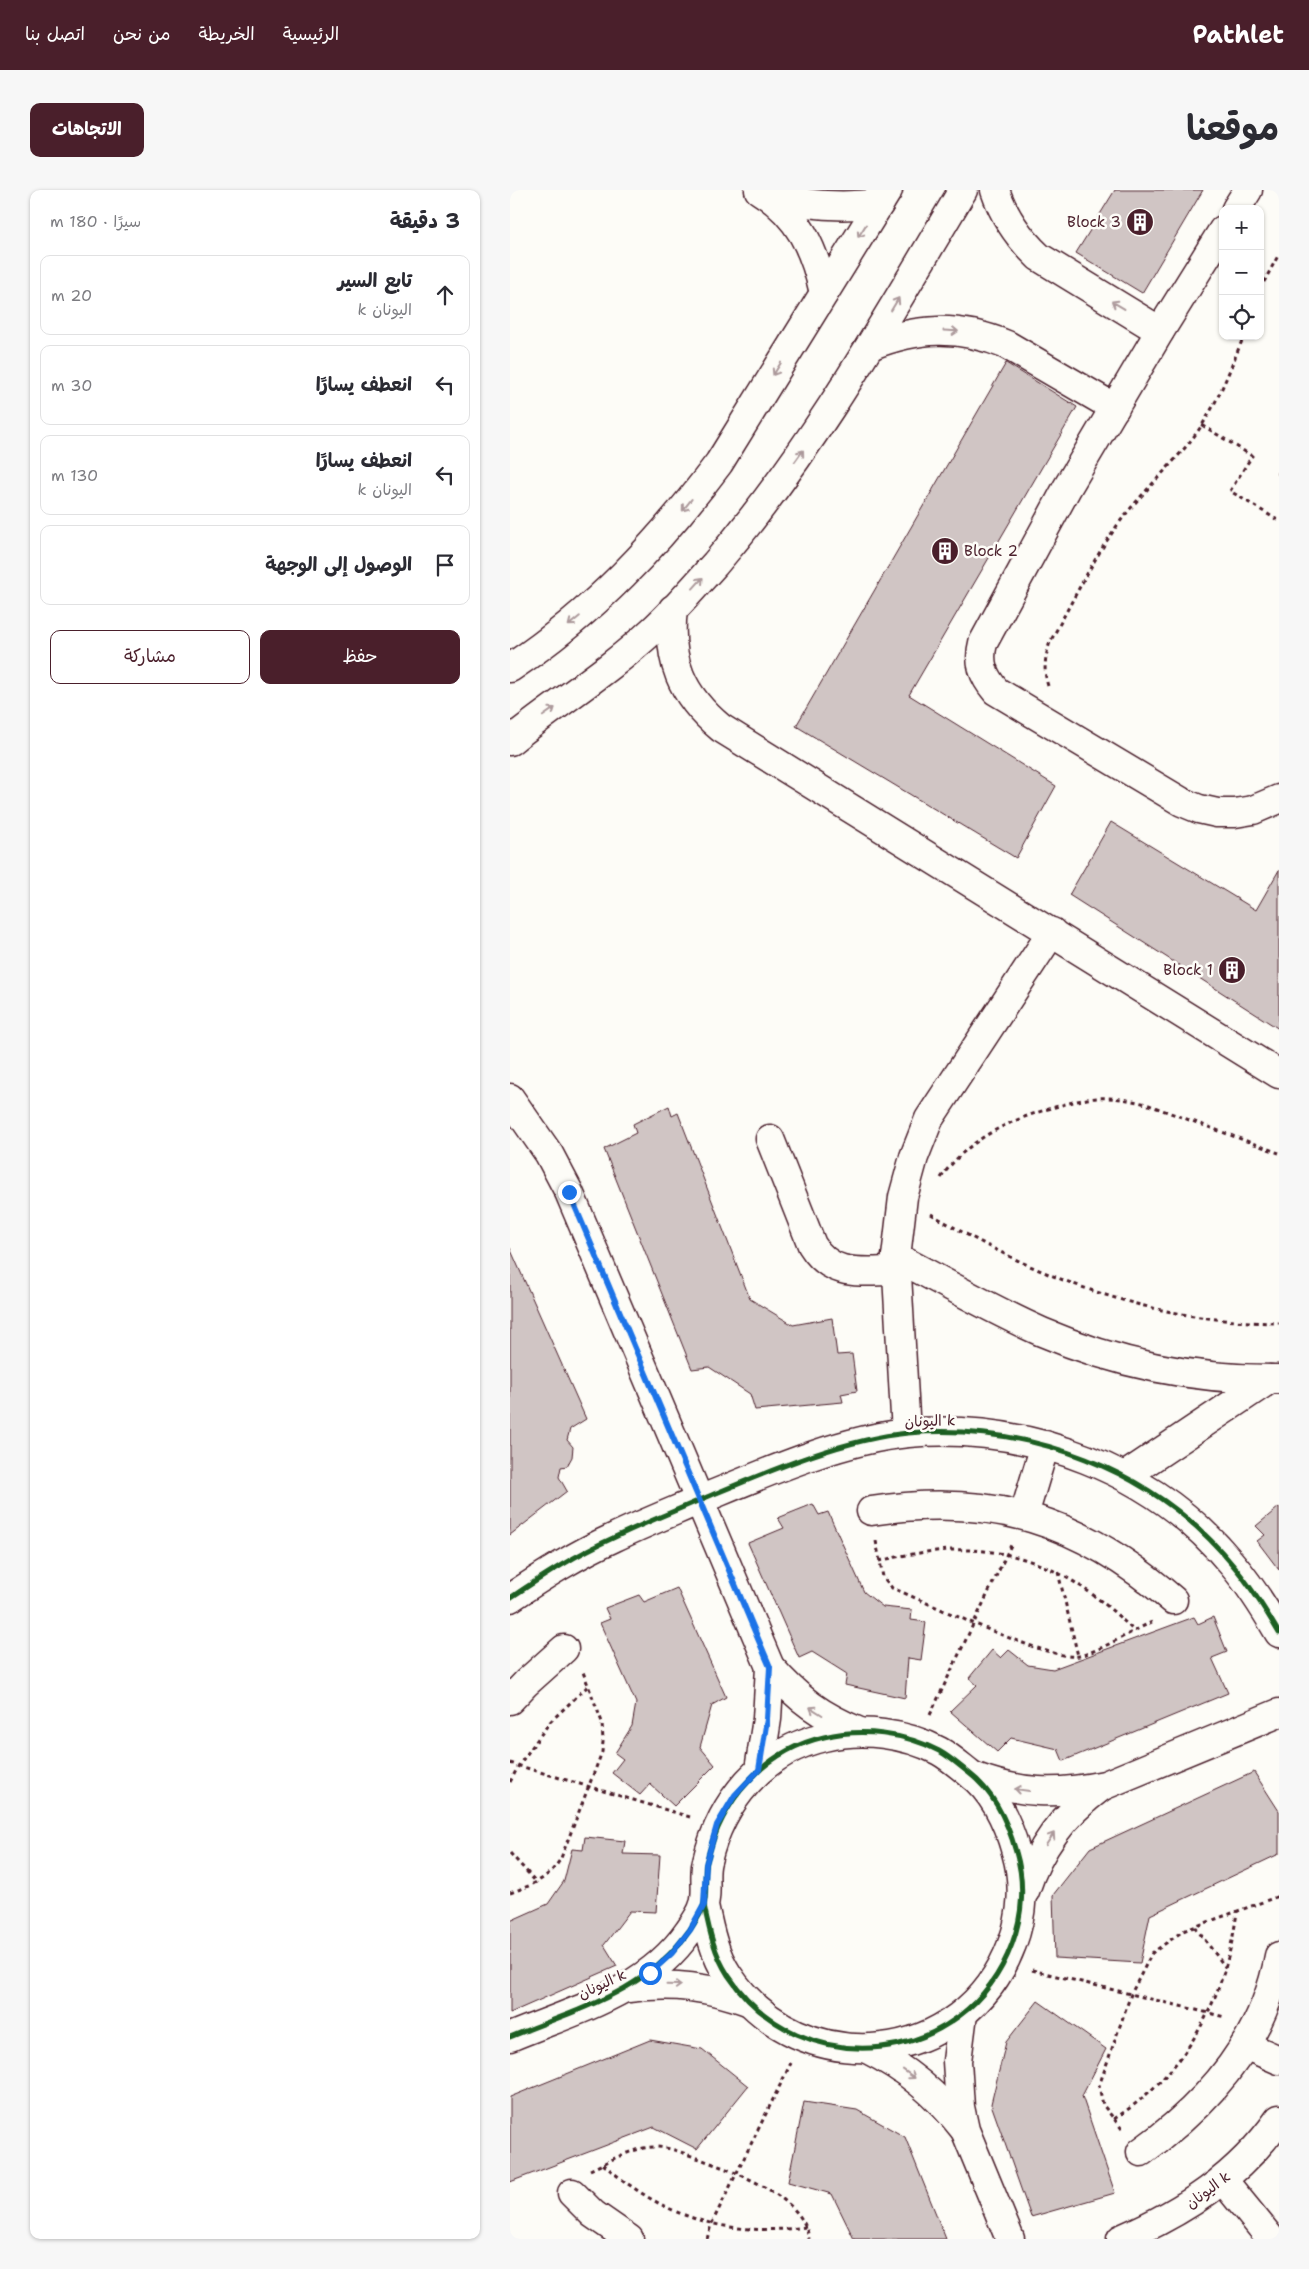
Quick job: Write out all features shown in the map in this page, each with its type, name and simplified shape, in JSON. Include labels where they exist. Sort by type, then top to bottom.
[{"type":"street","points":[[510,741],[613,664],[654,630],[734,542],[777,487],[839,398],[963,190]]},
{"type":"street","points":[[995,190],[1010,225],[1023,242],[1039,257],[1160,331]]},
{"type":"street","points":[[1239,205],[1248,190]]},
{"type":"street","points":[[764,193],[796,203],[824,207],[852,207],[884,196]]},
{"type":"street","points":[[764,193],[782,207],[804,233],[818,265],[824,293]]},
{"type":"street","points":[[510,668],[576,619],[615,584],[687,506],[718,463],[884,196]]},
{"type":"street","points":[[1219,236],[1160,331],[1067,488],[983,643],[981,653],[984,673],[996,690],[1182,802],[1217,813],[1235,813],[1253,810],[1279,799]]},
{"type":"street","points":[[870,346],[896,336],[922,331],[950,330],[989,337],[1007,345],[1115,408]]},
{"type":"street","points":[[673,609],[670,629],[676,666],[683,684],[706,715],[721,728],[1279,1074]]},
{"type":"street","points":[[906,1434],[896,1264],[903,1197],[914,1157],[929,1119],[1052,932]]},
{"type":"street","points":[[510,1098],[549,1154],[569,1192],[770,1667],[788,1689],[810,1707],[834,1721],[860,1732]]},
{"type":"street","points":[[770,1139],[812,1246],[829,1265],[840,1270],[896,1264],[1040,1331],[1077,1346],[1153,1368],[1201,1375],[1274,1379]]},
{"type":"street","points":[[1126,1476],[1274,1379]]},
{"type":"street","name":"اليونان k","points":[[510,1598],[570,1560],[612,1538],[780,1467],[822,1453],[906,1434],[978,1433],[1014,1438],[1044,1445],[1093,1461],[1126,1476],[1164,1500],[1199,1530],[1225,1556],[1259,1599],[1279,1633]]},
{"type":"street","points":[[1024,1515],[1044,1445]]},
{"type":"street","points":[[870,1511],[932,1504],[994,1509],[1024,1515],[1057,1526],[1088,1540],[1147,1577],[1173,1600]]},
{"type":"street","points":[[510,1700],[564,1649]]},
{"type":"street","points":[[759,1770],[767,1719],[770,1667]]},
{"type":"street","points":[[973,1776],[1016,1790],[1038,1792],[1060,1792],[1105,1785],[1279,1713]]},
{"type":"street","points":[[860,1732],[901,1736],[916,1743],[940,1752],[973,1776],[995,1802],[1011,1832],[1020,1865],[1022,1898],[1017,1932],[1005,1963],[986,1991],[963,2014],[933,2033],[901,2044],[867,2049],[835,2047],[804,2038],[775,2022],[750,2002],[727,1974],[715,1949],[704,1905],[706,1864],[717,1825],[735,1795],[759,1770],[790,1749],[824,1737],[860,1732]]},
{"type":"street","points":[[1022,1898],[1040,1854],[1052,1834],[1079,1804],[1105,1785]]},
{"type":"street","name":"اليونان k","points":[[510,2037],[626,1989],[650,1973],[672,1953],[690,1930],[704,1905]]},
{"type":"street","points":[[1141,2152],[1172,2130],[1200,2105],[1224,2076],[1250,2035],[1269,1994],[1279,1956]]},
{"type":"street","name":"اليونان k","points":[[626,1989],[676,1984],[701,1987],[750,2002]]},
{"type":"street","points":[[963,2014],[958,2038],[957,2068],[960,2107],[965,2130],[1010,2239]]},
{"type":"street","points":[[1250,2035],[1279,2060]]},
{"type":"street","points":[[867,2049],[912,2075],[943,2104],[965,2130]]},
{"type":"street","name":"اليونان k","points":[[1121,2239],[1184,2208],[1223,2180],[1248,2158],[1279,2119]]},
{"type":"street","points":[[1223,2180],[1271,2239]]},
{"type":"street","points":[[572,2193],[593,2214],[629,2239]]},
{"type":"path","points":[[1264,282],[1279,254]]},
{"type":"path","points":[[1050,690],[1044,670],[1045,655],[1050,642],[1098,557],[1132,505],[1183,450],[1202,425],[1225,380],[1242,340]]},
{"type":"path","points":[[1202,425],[1252,456],[1230,490],[1279,521]]},
{"type":"path","points":[[938,1183],[950,1166],[966,1150],[1002,1125],[1023,1116],[1081,1100],[1097,1098],[1130,1100],[1146,1104],[1279,1153]]},
{"type":"path","points":[[903,1197],[975,1240],[1020,1263],[1067,1283],[1115,1299],[1165,1312],[1215,1321],[1279,1323]]},
{"type":"path","points":[[931,1208],[931,1214]]},
{"type":"path","points":[[870,1511],[883,1577],[892,1588],[1056,1654],[1078,1656],[1178,1611],[1173,1600]]},
{"type":"path","points":[[916,1743],[975,1623],[1024,1515]]},
{"type":"path","points":[[879,1561],[910,1553],[941,1549],[974,1549],[1007,1553],[1033,1561],[1058,1572],[1099,1598],[1134,1631]]},
{"type":"path","points":[[1058,1572],[1078,1656]]},
{"type":"path","points":[[510,1893],[537,1883],[547,1876],[561,1858],[602,1752],[602,1722],[573,1642],[564,1649]]},
{"type":"path","points":[[510,1782],[550,1722],[588,1686]]},
{"type":"path","points":[[510,1763],[717,1825]]},
{"type":"path","points":[[510,1853],[537,1883]]},
{"type":"path","points":[[1141,2152],[1100,2099],[1099,2086],[1131,1994],[1152,1953],[1172,1937],[1195,1926],[1279,1896]]},
{"type":"path","points":[[1114,2119],[1136,2105],[1175,2067],[1193,2041],[1208,2013],[1226,1968],[1233,1940],[1236,1912]]},
{"type":"path","points":[[1195,1926],[1226,1968]]},
{"type":"path","points":[[1005,1963],[1208,2013],[1250,2035]]},
{"type":"path","points":[[707,2239],[737,2172],[804,2038]]},
{"type":"path","points":[[572,2193],[564,2181],[603,2164],[639,2150],[656,2147],[677,2151],[737,2172],[777,2195],[808,2227],[810,2239]]},
{"type":"path","points":[[603,2164],[627,2185],[654,2202],[683,2216],[712,2225],[744,2230],[776,2231],[808,2227]]},
{"type":"building","name":"Block 3","points":[[1115,190],[1203,190],[1142,293],[1076,253]]},
{"type":"building","name":"Block 2","points":[[1006,363],[1077,407],[909,695],[1056,786],[1016,858],[796,726]]},
{"type":"building","name":"Block 1","points":[[1111,822],[1256,910],[1279,870],[1279,1029],[1069,895]]},
{"type":"building","points":[[669,1106],[672,1116],[678,1113],[750,1299],[793,1325],[832,1318],[837,1355],[852,1354],[857,1391],[841,1394],[843,1402],[755,1410],[750,1394],[709,1367],[692,1369],[604,1149],[636,1133],[633,1124]]},
{"type":"building","points":[[510,1248],[586,1419],[570,1429],[567,1440],[573,1447],[572,1457],[567,1466],[561,1467],[559,1477],[567,1491],[510,1535]]},
{"type":"building","points":[[813,1504],[819,1515],[828,1512],[864,1592],[883,1607],[912,1610],[911,1620],[926,1622],[921,1660],[908,1658],[905,1698],[845,1685],[847,1674],[812,1652],[799,1658],[748,1543],[784,1528],[778,1518]]},
{"type":"building","points":[[1279,1507],[1279,1570],[1257,1541],[1265,1535],[1256,1526]]},
{"type":"building","points":[[677,1588],[726,1697],[712,1705],[700,1747],[715,1765],[674,1806],[650,1784],[640,1795],[612,1773],[623,1759],[615,1753],[632,1726],[636,1703],[600,1623],[610,1619],[605,1608],[639,1595],[644,1602]]},
{"type":"building","points":[[1194,1617],[1198,1624],[1213,1617],[1227,1652],[1212,1658],[1228,1693],[1063,1761],[1058,1749],[1011,1738],[997,1752],[950,1711],[977,1685],[969,1678],[992,1650],[1001,1658],[1009,1650],[1028,1665],[1053,1669]]},
{"type":"building","points":[[1254,1772],[1279,1811],[1279,1854],[1150,1915],[1140,1963],[1055,1958],[1053,1895],[1090,1848]]},
{"type":"building","points":[[585,1837],[625,1841],[623,1854],[660,1855],[656,1912],[630,1911],[604,1945],[617,1966],[510,2013],[510,1921],[548,1904],[564,1881],[572,1849],[583,1850]]},
{"type":"building","points":[[1038,2001],[1106,2049],[1082,2096],[1115,2193],[1031,2217],[991,2104],[1006,2042]]},
{"type":"building","points":[[650,2040],[702,2049],[748,2086],[697,2149],[654,2127],[510,2182],[510,2097]]},
{"type":"building","points":[[804,2102],[857,2110],[905,2137],[946,2239],[854,2239],[832,2194],[788,2182]]},
{"type":"cycle path","points":[[510,1598],[560,1566],[600,1544],[780,1467],[832,1449],[883,1436],[908,1433],[953,1432],[999,1436],[1043,1445],[1086,1459],[1127,1478],[1165,1502],[1201,1531],[1245,1580],[1279,1633]]},
{"type":"cycle path","points":[[510,2037],[608,1997],[652,1970],[672,1952],[700,1915],[706,1893],[705,1872],[707,1861],[723,1818],[734,1799],[748,1782],[782,1754],[802,1744],[824,1737],[853,1733],[898,1736],[926,1745],[943,1753],[955,1762],[986,1789],[999,1809],[1009,1830],[1016,1852],[1022,1887],[1019,1922],[1016,1933],[990,1985],[958,2017],[921,2037],[880,2047],[838,2046],[797,2034],[759,2010],[723,1967],[713,1941],[704,1905]]},
{"type":"place","name":"Block 3","points":[[1140,222]]},
{"type":"place","name":"Block 2","points":[[945,551]]},
{"type":"place","name":"Block 1","points":[[1232,970]]},
{"type":"route","points":[[569,1192],[770,1667],[767,1719],[759,1770],[735,1795],[717,1825],[706,1864],[704,1905],[690,1930],[672,1953],[650,1973]]}]
